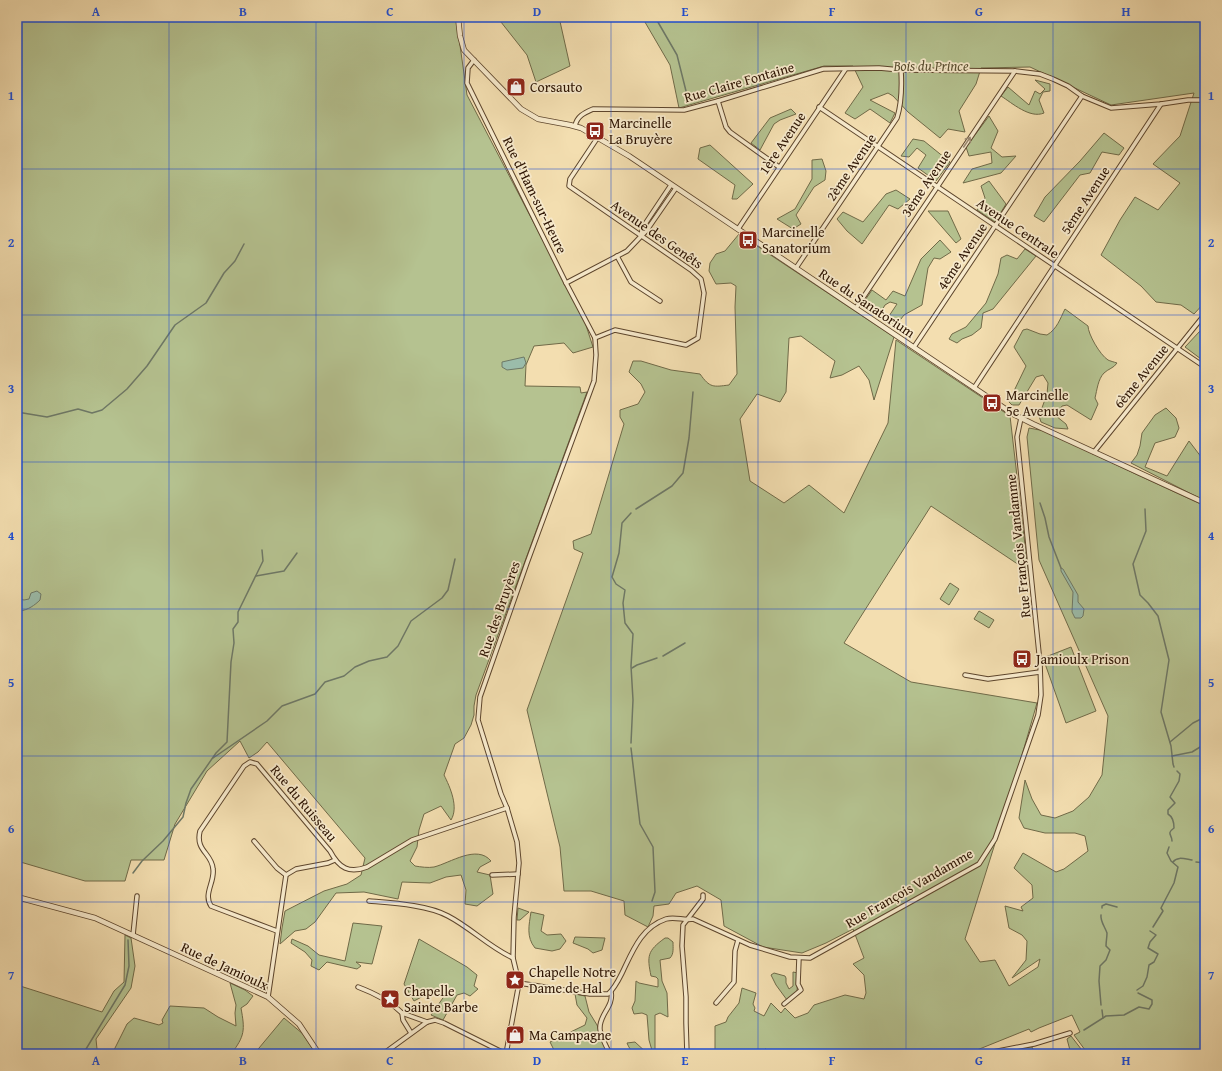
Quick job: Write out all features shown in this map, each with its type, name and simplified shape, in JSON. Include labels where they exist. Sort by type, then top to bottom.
[{"type":"street","name":"Rue du Sanatorium","points":[[458,17],[460,36],[464,50],[516,105],[528,114],[541,120],[575,126],[598,137],[629,156],[1021,418],[1205,503]]},
{"type":"street","name":"Rue d'Ham-sur-Heure","points":[[474,60],[468,68],[467,83],[566,283],[595,338]]},
{"type":"street","name":"Rue Claire Fontaine","points":[[575,126],[580,115],[593,109],[684,110],[823,69],[845,70],[879,68],[901,70],[1015,71],[1040,74],[1053,78],[1082,96],[1111,108],[1188,100],[1205,100]]},
{"type":"street","name":"1ère Avenue","points":[[738,229],[845,70]]},
{"type":"street","name":"2ème Avenue","points":[[796,268],[897,118],[902,89],[901,70]]},
{"type":"street","name":"3ème Avenue","points":[[856,308],[1015,71]]},
{"type":"street","name":"4ème Avenue","points":[[914,347],[1082,96]]},
{"type":"street","points":[[718,101],[726,127],[730,132],[779,167]]},
{"type":"street","name":"5ème Avenue","points":[[974,388],[1161,104]]},
{"type":"street","name":"Avenue Centrale","points":[[819,107],[1205,367]]},
{"type":"street","name":"Avenue des Genêts","points":[[595,338],[615,330],[686,345],[698,338],[704,293],[700,279],[691,270],[569,186],[570,179],[598,137]]},
{"type":"street","points":[[566,283],[627,251],[641,236],[643,227],[674,186]]},
{"type":"street","points":[[617,256],[631,282],[660,301]]},
{"type":"street","name":"6ème Avenue","points":[[1094,452],[1205,314]]},
{"type":"street","name":"Rue des Bruyères","points":[[506,1054],[519,983],[513,958],[514,917],[519,863],[517,842],[507,808],[500,794],[478,720],[480,697],[527,563],[594,381],[596,355],[595,338]]},
{"type":"street","name":"Rue François Vandamme","points":[[610,1054],[599,1028],[601,1020],[611,1001],[611,992],[643,934],[665,919],[693,919],[750,946],[790,957],[810,958],[979,864],[995,839],[1038,715],[1041,695],[1037,625],[1017,438],[1021,418]]},
{"type":"street","points":[[965,675],[988,679],[1040,672]]},
{"type":"street","name":"Rue du Ruisseau","points":[[278,930],[211,906],[208,901],[214,869],[210,860],[199,844],[198,838],[200,831],[244,766],[250,762],[257,764],[330,851],[335,860]]},
{"type":"street","points":[[286,875],[296,869],[328,863],[335,860],[348,870],[360,870],[412,840],[507,808]]},
{"type":"street","points":[[254,842],[277,868],[286,875]]},
{"type":"street","points":[[492,875],[518,874]]},
{"type":"street","points":[[268,997],[286,875]]},
{"type":"street","points":[[687,1054],[686,997],[682,946],[683,925],[703,899],[703,895]]},
{"type":"street","points":[[133,935],[137,896]]},
{"type":"street","name":"Rue de Jamioulx","points":[[17,897],[95,918],[268,997],[299,1024],[319,1054]]},
{"type":"street","points":[[370,901],[436,910],[470,929],[500,952],[513,958]]},
{"type":"street","points":[[716,1003],[734,982],[735,951],[738,940]]},
{"type":"street","points":[[784,1004],[800,990],[798,984],[799,958]]},
{"type":"street","points":[[519,983],[590,994],[608,994],[611,992]]},
{"type":"street","points":[[358,987],[376,994],[395,1006],[402,1013],[427,1022]]},
{"type":"street","points":[[402,1013],[403,1020],[411,1033]]},
{"type":"street","points":[[383,1054],[427,1022],[434,1020],[444,1023],[506,1054]]},
{"type":"street","points":[[983,1054],[1034,1044],[1070,1033]]},
{"type":"green space","points":[[17,17],[456,17],[467,95],[584,319],[593,347],[573,353],[564,343],[534,346],[526,365],[525,386],[580,387],[581,393],[587,392],[476,695],[474,715],[471,725],[464,738],[455,744],[444,775],[453,797],[453,815],[451,820],[441,806],[424,814],[419,830],[417,847],[410,861],[415,866],[434,867],[471,854],[485,856],[491,861],[480,867],[477,872],[490,875],[493,894],[477,906],[465,904],[466,890],[461,875],[446,877],[430,883],[402,882],[398,899],[364,892],[336,893],[315,922],[306,929],[295,931],[280,944],[285,911],[324,891],[347,884],[361,875],[365,858],[267,742],[258,752],[249,758],[240,741],[207,771],[175,824],[164,860],[131,860],[125,881],[85,881],[17,861]]},
{"type":"green space","points":[[497,17],[559,17],[570,66],[536,82],[527,55]]},
{"type":"green space","name":"Bois du Prince","points":[[642,17],[1205,17],[1205,259],[1200,269],[1205,276],[1205,302],[1194,314],[1181,305],[1156,302],[1141,286],[1101,255],[1120,220],[1135,197],[1158,210],[1180,183],[1153,164],[1180,136],[1194,93],[1111,105],[1030,67],[981,68],[976,84],[959,111],[965,132],[948,129],[940,138],[908,112],[893,96],[888,93],[870,100],[895,113],[890,123],[870,109],[855,119],[845,113],[863,87],[853,66],[824,66],[679,108],[670,65]]},
{"type":"green space","points":[[1035,80],[1050,84],[1050,91],[1043,92],[1039,100],[1044,113],[1033,114],[1027,112],[1001,96],[1008,87],[1029,105],[1035,91],[1040,94],[1045,89]]},
{"type":"green space","points":[[791,109],[796,114],[774,124],[760,150],[751,143],[770,118]]},
{"type":"green space","points":[[989,116],[998,131],[991,148],[1002,157],[1016,156],[1001,173],[963,183],[972,169],[992,163],[991,152],[969,156],[966,147]]},
{"type":"green space","points":[[1104,133],[1124,148],[1119,155],[1102,152],[1090,173],[1080,175],[1044,222],[1034,216],[1045,197],[1080,161]]},
{"type":"green space","points":[[913,139],[924,141],[950,162],[936,181],[918,168],[926,155],[917,148],[909,157],[901,156]]},
{"type":"green space","points":[[710,145],[753,184],[737,199],[732,199],[735,185],[698,159],[700,148]]},
{"type":"green space","points":[[822,159],[826,171],[825,180],[814,187],[796,215],[801,224],[793,229],[777,219],[795,209],[812,179],[812,160]]},
{"type":"green space","points":[[989,181],[1006,204],[995,222],[977,210],[985,198],[981,186]]},
{"type":"green space","points":[[896,190],[910,199],[898,209],[889,205],[862,244],[847,231],[837,219],[843,212],[863,222],[886,194]]},
{"type":"green space","points":[[928,211],[948,211],[961,239],[956,243]]},
{"type":"green space","points":[[739,234],[894,337],[874,400],[869,380],[859,366],[842,375],[830,378],[835,361],[801,336],[789,338],[786,392],[780,402],[757,394],[740,419],[750,481],[784,503],[809,485],[844,513],[888,423],[896,340],[1010,416],[1028,571],[931,506],[844,643],[911,682],[1037,703],[1014,783],[965,939],[980,962],[995,960],[1009,986],[1038,967],[1040,959],[1012,978],[1026,960],[1027,941],[1022,935],[1009,928],[1005,906],[1023,911],[1021,907],[1033,898],[1032,885],[1014,868],[1023,853],[1056,872],[1064,869],[1088,851],[1085,836],[1075,833],[1045,833],[1024,828],[1019,818],[1025,780],[1032,799],[1041,815],[1055,818],[1073,811],[1089,797],[1102,775],[1108,716],[1039,560],[1027,437],[1029,428],[1045,431],[1205,506],[1205,1043],[1198,1054],[1088,1054],[1074,1035],[1080,1032],[1072,1015],[1031,1032],[1029,1029],[967,1054],[757,1054],[766,1049],[755,1054],[715,1054],[715,1026],[726,1022],[739,1003],[742,988],[756,993],[753,1004],[755,1008],[754,1011],[764,1016],[771,1003],[781,1013],[785,1008],[795,1018],[808,1013],[814,1005],[845,995],[864,999],[866,993],[864,975],[853,964],[864,958],[853,929],[802,953],[763,947],[724,926],[721,900],[697,886],[676,893],[669,904],[654,906],[653,916],[648,927],[625,915],[624,901],[591,891],[564,891],[560,847],[527,710],[583,553],[574,549],[573,541],[591,534],[624,424],[620,417],[620,410],[638,404],[645,392],[641,384],[629,372],[633,361],[641,361],[671,370],[700,374],[706,382],[712,386],[729,385],[737,374],[735,307],[736,286],[731,283],[716,284],[709,271],[710,263],[716,254],[725,251]]},
{"type":"green space","points":[[940,240],[951,252],[940,259],[934,258],[928,268],[922,305],[904,315],[894,328],[885,322],[897,304],[890,302],[885,305],[878,317],[861,306],[872,290],[886,300],[893,291],[905,296],[921,259]]},
{"type":"green space","points":[[1025,249],[1036,256],[993,309],[983,313],[981,328],[957,343],[949,339],[952,334],[966,327],[986,303],[998,274],[1001,258],[1007,255],[1017,259]]},
{"type":"green space","points":[[1065,309],[1088,326],[1092,339],[1098,349],[1108,360],[1117,363],[1100,378],[1095,398],[1098,404],[1091,420],[1067,405],[1062,406],[1056,416],[1066,424],[1068,429],[1055,428],[1041,422],[1039,416],[1047,394],[1048,383],[1043,375],[1036,377],[1019,405],[1012,405],[1009,402],[1009,398],[1026,366],[1014,347],[1023,330],[1027,329],[1047,335],[1056,327]]},
{"type":"green space","points":[[1200,331],[1205,332],[1205,362],[1185,347]]},
{"type":"green space","points":[[1166,408],[1176,418],[1179,428],[1175,437],[1155,443],[1145,467],[1167,476],[1189,441],[1205,462],[1205,501],[1131,463],[1137,455],[1142,433],[1155,415]]},
{"type":"green space","points":[[950,583],[959,589],[949,605],[940,599]]},
{"type":"green space","points":[[979,611],[994,620],[989,628],[974,619]]},
{"type":"green space","points":[[1071,647],[1096,711],[1066,723],[1043,658]]},
{"type":"green space","points":[[518,908],[529,912],[520,920],[517,920]]},
{"type":"green space","points":[[531,912],[544,915],[541,931],[547,935],[561,934],[566,941],[560,949],[552,951],[535,948],[529,935]]},
{"type":"green space","points":[[353,923],[382,926],[372,964],[356,962],[361,966],[357,969],[327,962],[319,970],[311,966],[312,960],[305,952],[291,943],[292,939],[308,946],[319,955],[345,961]]},
{"type":"green space","points":[[125,935],[131,938],[135,966],[131,988],[96,1039],[99,1054],[17,1054],[17,985],[102,1012],[114,991],[124,982]]},
{"type":"green space","points":[[575,937],[605,938],[602,950],[593,953],[588,949],[573,943]]},
{"type":"green space","points":[[665,938],[668,938],[673,942],[673,951],[670,958],[660,960],[662,981],[667,993],[668,1017],[660,1013],[655,1015],[655,1054],[653,1054],[649,1040],[647,1015],[642,1013],[634,1014],[632,1008],[635,1001],[636,981],[658,987],[658,979],[651,976],[649,959],[652,950]]},
{"type":"green space","points":[[419,939],[467,967],[477,975],[474,986],[478,989],[470,996],[464,993],[457,995],[443,1020],[431,1015],[445,995],[429,993],[414,1001],[404,984]]},
{"type":"green space","points":[[793,972],[798,973],[797,992],[787,1000],[771,975],[774,973],[785,976],[789,989],[793,986]]},
{"type":"green space","points":[[230,983],[245,990],[253,996],[247,1004],[241,1008],[243,1032],[239,1042],[231,1054],[112,1054],[127,1024],[134,1018],[159,1025],[163,1023],[162,1020],[170,1006],[204,1008],[236,1026],[236,1005]]},
{"type":"green space","points":[[575,994],[585,996],[589,1012],[597,1025],[608,1054],[556,1054],[550,1042],[585,1025],[587,1018],[577,1005]]},
{"type":"green space","points":[[284,1018],[303,1034],[316,1054],[254,1054]]},
{"type":"green space","points":[[1071,1036],[1085,1054],[1071,1054],[1067,1039]]},
{"type":"green space","points":[[635,1042],[648,1054],[637,1054],[633,1052],[627,1043]]},
{"type":"green space","points":[[1032,1047],[1035,1054],[990,1053]]},
{"type":"shaded area","points":[[524,357],[526,363],[523,368],[507,370],[502,367],[502,362]]},
{"type":"shaded area","points":[[1061,568],[1078,595],[1078,602],[1084,609],[1083,616],[1081,618],[1075,618],[1072,612],[1073,592],[1061,571]]},
{"type":"shaded area","points":[[37,591],[41,594],[38,602],[31,607],[20,611],[17,608],[17,601],[19,599],[29,599],[31,593]]},
{"type":"waterway","points":[[655,17],[677,55],[686,91]]},
{"type":"waterway","points":[[17,412],[47,417],[78,409],[92,413],[102,410],[127,389],[147,366],[175,325],[206,303],[224,273],[235,261],[244,244]]},
{"type":"waterway","points":[[636,509],[672,486],[683,473],[689,438],[693,392]]},
{"type":"waterway","points":[[1040,503],[1049,537],[1061,568]]},
{"type":"waterway","points":[[1145,509],[1146,531],[1133,564],[1140,595],[1158,616],[1169,660],[1161,712],[1171,746],[1174,767]]},
{"type":"waterway","points":[[631,513],[622,523],[619,553],[612,577],[616,584],[625,590],[623,603],[625,623],[633,634],[631,666],[633,700],[631,743]]},
{"type":"waterway","points":[[133,873],[142,861],[163,841],[183,817],[191,789],[216,753],[227,742],[231,662],[234,643],[233,629],[238,622],[238,612],[263,561],[262,550]]},
{"type":"waterway","points":[[256,576],[284,571],[297,553]]},
{"type":"waterway","points":[[213,758],[267,721],[282,706],[315,694],[325,682],[344,676],[355,667],[369,661],[387,657],[398,646],[411,621],[442,598],[448,590],[455,559]]},
{"type":"waterway","points":[[663,656],[685,643]]},
{"type":"waterway","points":[[632,668],[657,658]]},
{"type":"waterway","points":[[1170,742],[1193,723],[1205,717]]},
{"type":"waterway","points":[[1172,756],[1192,752],[1205,744]]},
{"type":"waterway","points":[[631,748],[640,824],[653,847],[655,892],[652,901]]},
{"type":"waterway","points":[[1172,841],[1170,833],[1174,828],[1174,824],[1172,818],[1168,814],[1168,810],[1175,803],[1170,797],[1179,781],[1180,774],[1177,771]]},
{"type":"waterway","points":[[1153,927],[1163,911],[1161,908],[1174,883],[1178,867],[1171,861],[1167,853],[1169,847]]},
{"type":"waterway","points":[[1173,862],[1179,858],[1192,860]]},
{"type":"waterway","points":[[1196,862],[1205,863]]},
{"type":"waterway","points":[[1102,908],[1102,906],[1106,904],[1117,907]]},
{"type":"waterway","points":[[1101,915],[1102,922],[1107,933],[1106,946],[1110,950],[1106,960],[1100,966],[1099,981],[1101,1005]]},
{"type":"waterway","points":[[1137,990],[1143,986],[1147,977],[1149,965],[1154,962],[1158,954],[1148,948],[1150,942],[1156,935],[1150,931]]},
{"type":"waterway","points":[[83,1054],[125,985],[129,966],[128,940]]},
{"type":"waterway","points":[[1084,1030],[1106,1016],[1124,1015],[1139,1007],[1149,1009],[1152,1004],[1152,1000],[1138,993]]},
{"type":"waterway","points":[[1102,1010],[1103,1018]]},
{"type":"place","name":"Corsauto","points":[[516,87]]},
{"type":"place","name":"Marcinelle La Bruyère","points":[[595,131]]},
{"type":"place","name":"Marcinelle Sanatorium","points":[[748,240]]},
{"type":"place","name":"Marcinelle 5e Avenue","points":[[992,403]]},
{"type":"place","name":"Jamioulx Prison","points":[[1022,659]]},
{"type":"place","name":"Chapelle Notre Dame de Hal","points":[[515,980]]},
{"type":"place","name":"Chapelle Sainte Barbe","points":[[390,999]]},
{"type":"place","name":"Ma Campagne","points":[[515,1035]]}]
